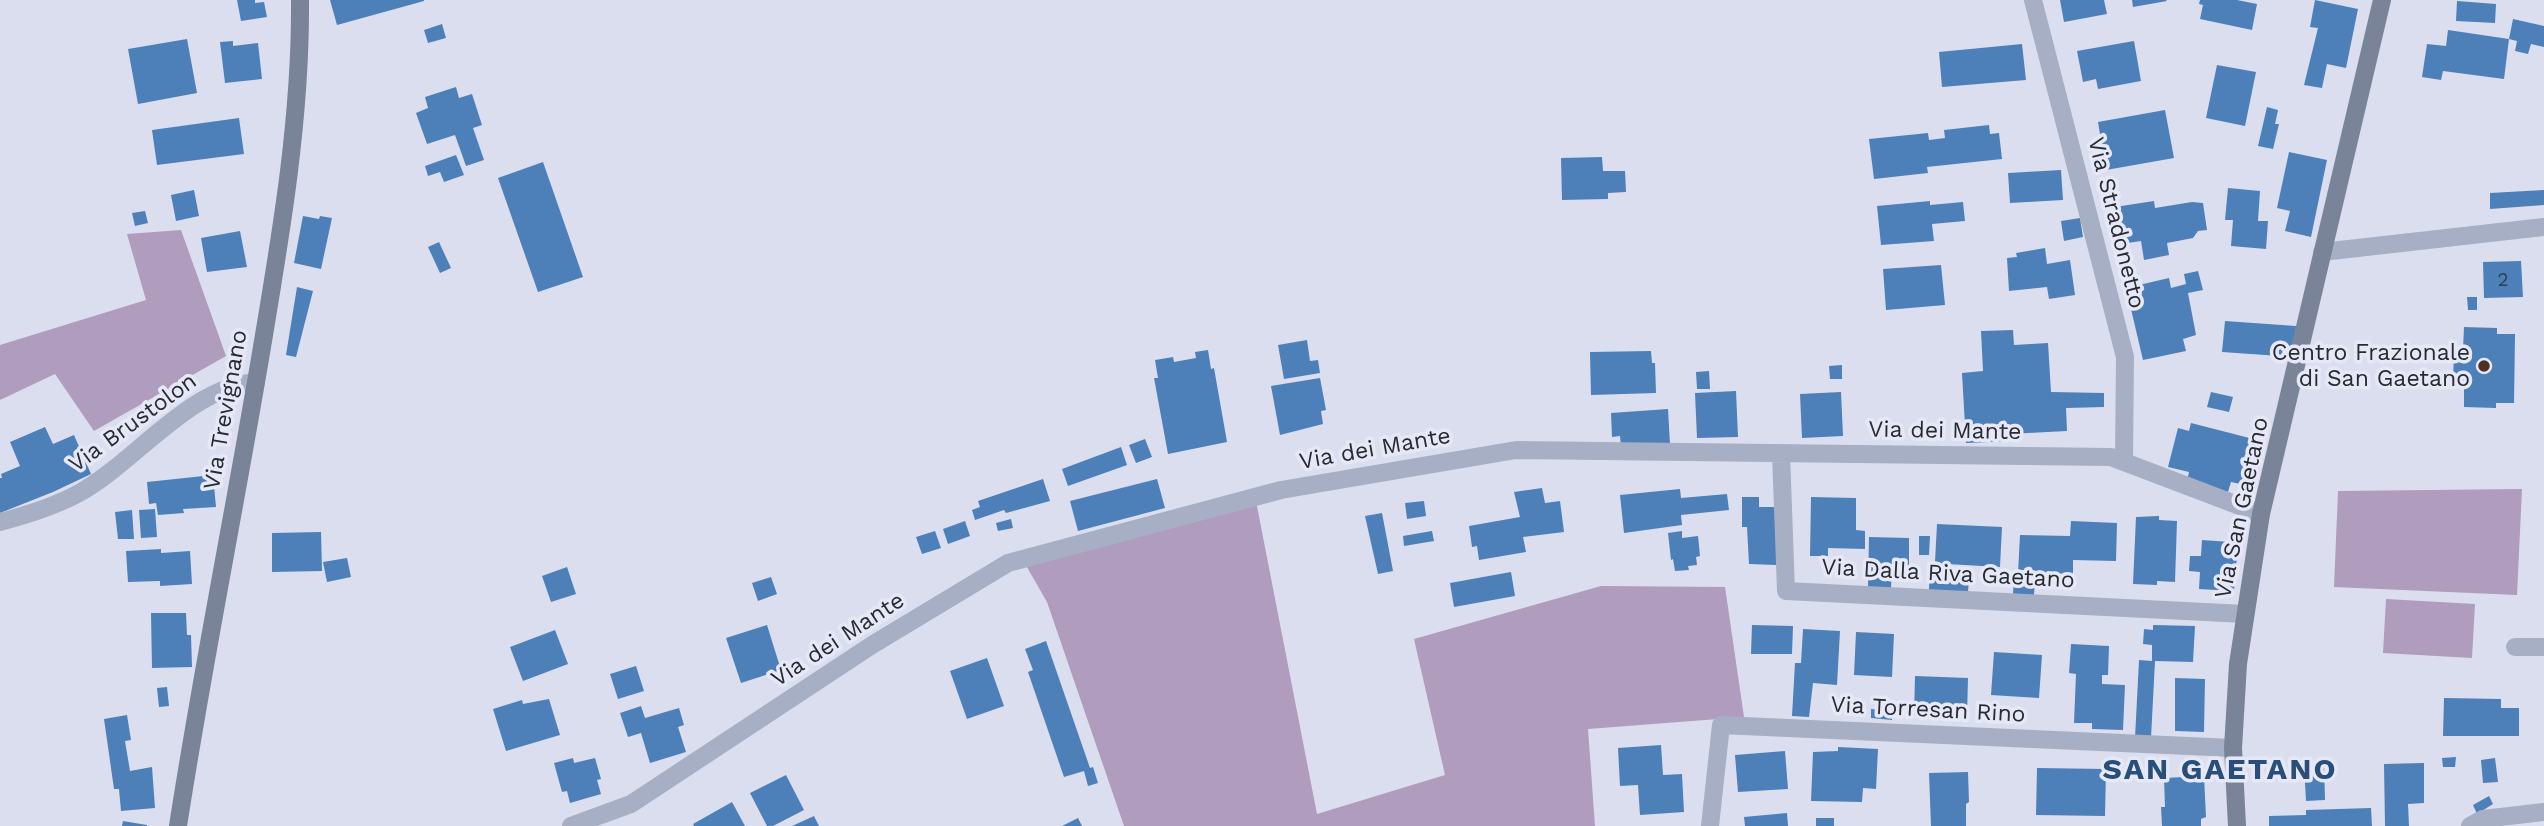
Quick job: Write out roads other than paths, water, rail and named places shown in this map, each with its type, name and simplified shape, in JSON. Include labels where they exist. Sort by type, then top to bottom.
[{"type":"street","name":"Via Trevignano","points":[[178,826],[256,382],[297,113],[300,0]]},
{"type":"street","name":"Via Stradonetto","points":[[2033,0],[2125,357],[2124,462]]},
{"type":"street","name":"Via San Gaetano","points":[[2237,826],[2233,748],[2238,664],[2261,514],[2382,0]]},
{"type":"street","points":[[2322,252],[2544,227]]},
{"type":"street","name":"Via Brustolon","points":[[0,522],[26,515],[80,493],[122,464],[199,402],[229,387],[256,382]]},
{"type":"street","name":"Via dei Mante","points":[[571,826],[631,804],[872,645],[1008,563],[1281,491],[1516,450],[2111,457],[2261,514]]},
{"type":"street","name":"Via Dalla Riva Gaetano","points":[[1781,453],[1786,591],[2245,614]]},
{"type":"street","points":[[2515,647],[2544,647]]},
{"type":"street","name":"Via Torresan Rino","points":[[1710,826],[1721,725],[2233,748]]},
{"type":"street","points":[[2470,826],[2483,819],[2544,812]]},
{"type":"place","name":"Centro Frazionale di San Gaetano","points":[[2484,366]]},
{"type":"district","name":"SAN GAETANO","points":[[2220,770]]}]
